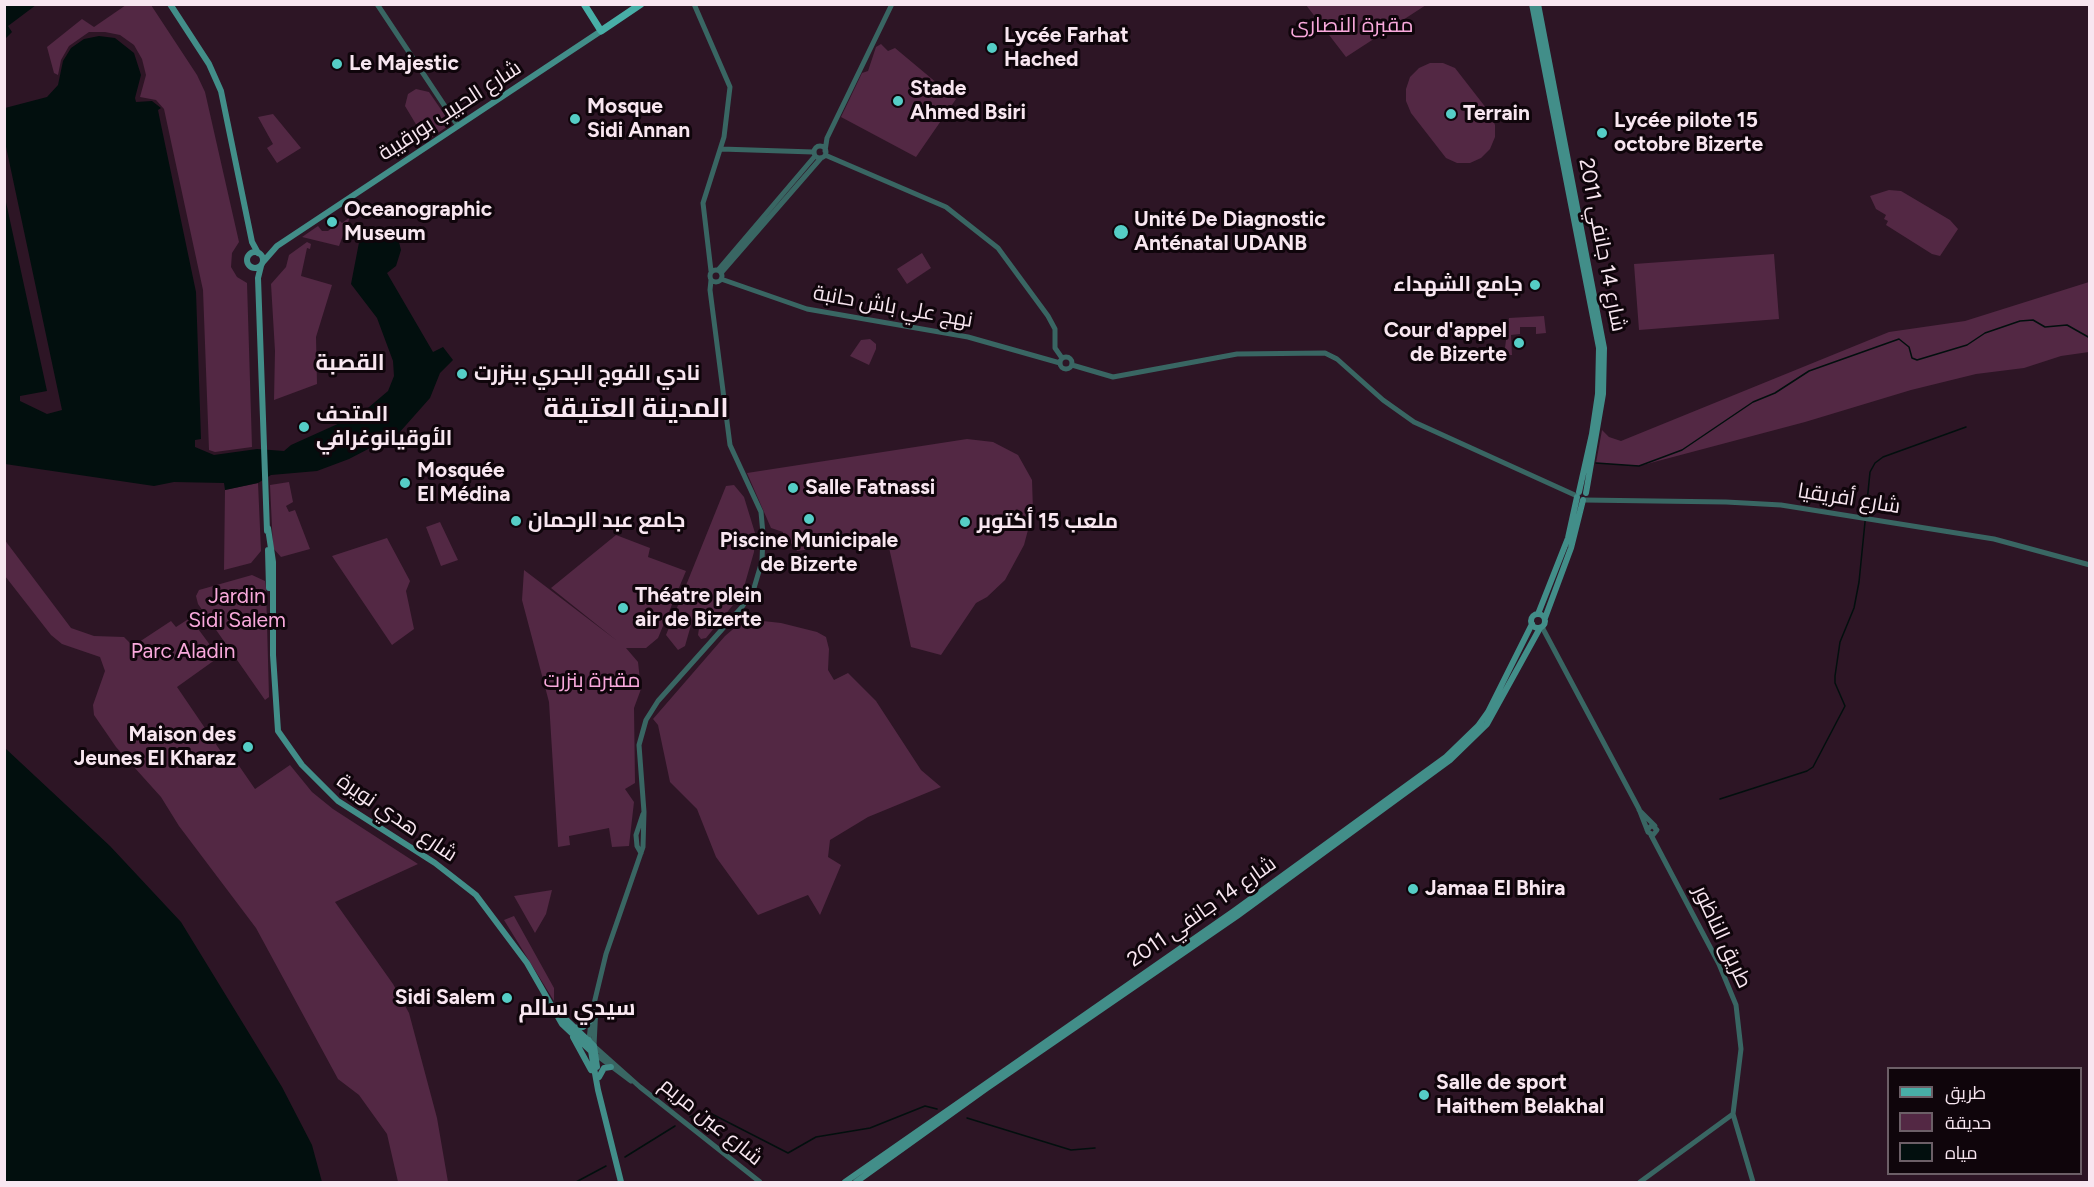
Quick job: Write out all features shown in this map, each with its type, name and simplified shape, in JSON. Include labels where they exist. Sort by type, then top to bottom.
[{"type":"main road","points":[[170,4],[209,64],[221,91],[252,242],[262,264],[258,278]]},
{"type":"main road","points":[[584,4],[601,31]]},
{"type":"main road","name":"شارع الحبيب بورقيبة","points":[[249,256],[277,246],[641,4]]},
{"type":"main road","name":"شارع 14 جانفي 2011","points":[[856,1182],[987,1088],[1237,916],[1450,760],[1487,724],[1541,628],[1575,534],[1598,394],[1599,348],[1532,4]]},
{"type":"main road","name":"شارع 14 جانفي 2011","points":[[845,1182],[1234,911],[1446,757],[1478,726],[1488,712],[1509,676],[1532,624],[1532,618],[1538,614],[1569,538],[1581,496],[1603,394],[1605,348],[1538,4]]},
{"type":"main road","points":[[252,242],[249,264],[258,278]]},
{"type":"main road","name":"شارع الحبيب بورقيبة","points":[[262,264],[277,246]]},
{"type":"main road","points":[[253,267],[262,264]]},
{"type":"main road","name":"شارع هدي نويرة","points":[[258,278],[275,714],[278,731],[313,778],[338,801],[435,863],[476,895],[513,943],[554,1008]]},
{"type":"main road","points":[[1538,614],[1545,618]]},
{"type":"main road","points":[[1532,624],[1541,628]]},
{"type":"main road","name":"شارع عين مريم","points":[[554,1008],[571,1030],[592,1047]]},
{"type":"main road","points":[[590,1021],[583,1027],[571,1030],[597,1080]]},
{"type":"main road","points":[[592,1047],[602,1105],[621,1182]]},
{"type":"main road","points":[[597,1080],[604,1068],[611,1066]]},
{"type":"street","points":[[377,4],[458,126]]},
{"type":"street","points":[[592,1047],[590,1021],[596,996],[615,925],[641,853],[644,812],[639,745],[646,720],[658,701],[742,608],[754,588],[762,561],[764,534],[761,512],[730,446],[712,296],[716,276],[703,203],[721,149],[729,82],[694,4]]},
{"type":"street","points":[[716,276],[820,153],[892,4]]},
{"type":"street","points":[[721,149],[820,153],[946,207],[998,248],[1048,316],[1055,329],[1055,348],[1064,369],[1072,365],[1070,358],[1061,360]]},
{"type":"street","name":"نهج علي باش حانبة","points":[[716,276],[818,312],[968,337],[1061,360]]},
{"type":"street","name":"شارع أفريقيا","points":[[1072,365],[1113,377],[1237,354],[1318,352],[1337,359],[1401,414],[1444,438],[1581,496],[1599,500],[1738,502],[1781,505],[1994,539],[2090,565]]},
{"type":"street","points":[[1541,628],[1639,809],[1655,825],[1657,830],[1651,833]]},
{"type":"street","name":"طريق الناظور","points":[[1639,809],[1725,976],[1736,1005],[1740,1049],[1733,1114],[1753,1182]]},
{"type":"street","points":[[592,1047],[596,996]]},
{"type":"street","points":[[594,1032],[608,1058]]},
{"type":"street","name":"شارع عين مريم","points":[[592,1047],[640,1087]]},
{"type":"street","name":"شارع عين مريم","points":[[592,1047],[611,1066],[760,1182]]},
{"type":"street","points":[[1640,1182],[1733,1114]]},
{"type":"green space","points":[[126,5],[151,5],[197,75],[205,92],[239,242],[232,253],[231,267],[237,277],[247,283],[252,447],[215,452],[209,450],[203,290],[164,109],[156,100],[140,97],[146,75],[142,59],[134,45],[120,35],[89,32],[69,46],[61,60],[58,75],[54,73],[47,47],[82,19],[94,27]]},
{"type":"green space","name":"مقبرة النصارى","points":[[1306,5],[1426,5],[1346,57]]},
{"type":"green space","points":[[881,44],[888,51],[895,48],[956,99],[916,157],[841,117],[862,73],[868,71],[876,47]]},
{"type":"green space","points":[[1430,63],[1443,63],[1455,68],[1490,113],[1495,125],[1495,137],[1490,149],[1481,158],[1470,163],[1457,163],[1446,158],[1411,113],[1406,101],[1406,89],[1410,77],[1419,68]]},
{"type":"green space","points":[[416,89],[429,92],[451,124],[426,141],[405,106],[408,94]]},
{"type":"green space","points":[[273,114],[301,148],[277,163],[267,148],[273,144],[258,117]]},
{"type":"green space","points":[[1889,190],[1901,191],[1950,220],[1958,229],[1940,256],[1932,254],[1886,225],[1888,221],[1884,219],[1886,215],[1876,209],[1870,196]]},
{"type":"green space","points":[[350,217],[339,246],[302,237],[318,226],[322,231],[328,231],[340,221],[342,223]]},
{"type":"green space","points":[[307,242],[311,244],[310,249],[307,248],[301,276],[332,285],[316,337],[317,384],[274,400],[275,351],[271,284],[286,267],[289,255]]},
{"type":"green space","points":[[922,253],[931,268],[907,284],[897,269]]},
{"type":"green space","points":[[1774,254],[1779,319],[1639,330],[1634,264]]},
{"type":"green space","points":[[2089,282],[2089,352],[2061,356],[2024,368],[1976,374],[1911,390],[1805,422],[1639,466],[1596,463],[1602,430],[1609,437],[1621,441],[1889,332],[1965,321]]},
{"type":"green space","points":[[1544,316],[1546,333],[1536,334],[1536,327],[1520,327],[1520,334],[1511,335],[1512,355],[1504,355],[1509,318]]},
{"type":"green space","points":[[870,339],[876,344],[876,349],[869,365],[850,356],[861,340]]},
{"type":"green space","points":[[967,439],[993,442],[1018,455],[1032,480],[1033,511],[1024,545],[1005,580],[987,597],[976,603],[941,655],[911,647],[886,534],[840,541],[841,545],[797,551],[794,545],[783,539],[783,532],[771,528],[747,473]]},
{"type":"green space","points":[[289,482],[293,502],[286,506],[289,512],[295,510],[310,549],[281,557],[273,548],[270,485]]},
{"type":"green space","points":[[258,483],[261,551],[251,563],[224,570],[225,490]]},
{"type":"green space","points":[[734,485],[744,497],[755,533],[754,552],[742,594],[706,638],[701,639],[698,635],[700,622],[693,618],[685,646],[678,650],[666,635],[726,486]]},
{"type":"green space","points":[[440,522],[458,560],[441,566],[426,527]]},
{"type":"green space","name":"مقبرة بنزرت","points":[[616,535],[650,548],[648,557],[686,571],[658,638],[646,648],[626,648],[638,662],[641,689],[634,708],[635,783],[625,789],[634,802],[629,846],[612,847],[609,828],[569,836],[570,845],[558,847],[549,702],[522,600],[524,570],[616,640],[551,588]]},
{"type":"green space","points":[[387,538],[410,581],[406,591],[414,629],[392,645],[332,556]]},
{"type":"green space","name":"Parc Aladin","points":[[4,539],[71,628],[94,636],[124,637],[133,646],[171,621],[176,627],[190,618],[219,657],[177,687],[226,759],[235,760],[255,789],[290,765],[312,792],[333,809],[418,864],[335,902],[393,984],[409,1013],[437,1118],[448,1182],[398,1182],[387,1134],[359,1095],[338,1079],[256,928],[179,826],[161,797],[116,747],[94,715],[93,705],[105,671],[100,657],[62,644],[51,635],[5,576]]},
{"type":"green space","name":"Jardin Sidi Salem","points":[[252,575],[265,581],[266,588],[269,697],[265,700],[198,604],[196,596],[199,590]]},
{"type":"green space","points":[[745,619],[781,623],[817,632],[826,637],[829,649],[828,670],[834,680],[848,673],[876,701],[921,770],[941,787],[868,817],[830,840],[828,857],[841,865],[820,915],[808,895],[758,915],[716,857],[697,809],[670,782],[658,725],[653,719],[725,636]]},
{"type":"green space","points":[[552,890],[546,914],[535,933],[514,896]]},
{"type":"green space","points":[[514,916],[554,988],[554,1001],[504,920]]},
{"type":"water","points":[[5,4],[36,5],[8,26],[12,32],[5,39]]},
{"type":"water","points":[[99,36],[115,38],[134,53],[141,75],[136,102],[152,101],[161,108],[158,110],[196,292],[201,439],[195,440],[195,447],[214,455],[257,449],[284,451],[291,445],[362,413],[388,391],[394,376],[393,361],[377,318],[351,284],[361,232],[367,227],[385,237],[388,232],[398,238],[401,250],[396,266],[387,273],[433,352],[443,347],[453,360],[440,373],[430,398],[399,433],[349,459],[317,471],[271,475],[258,483],[225,490],[224,483],[174,482],[154,486],[5,464],[4,193],[47,391],[20,396],[20,401],[47,414],[62,410],[5,142],[5,108],[47,97],[58,85],[63,61],[71,48],[84,39]]},
{"type":"water","points":[[5,748],[110,846],[181,922],[282,1087],[312,1145],[322,1182],[5,1182]]},
{"type":"waterway","points":[[1596,463],[1639,466],[1682,450],[1753,402],[1775,393],[1809,371],[1899,339],[1909,347],[1912,358],[1917,360],[1967,345],[1985,333],[2020,321],[2033,320],[2045,327],[2067,325],[2090,338]]},
{"type":"waterway","points":[[1720,799],[1807,771],[1813,767],[1845,706],[1835,683],[1835,676],[1840,642],[1854,608],[1859,582],[1870,472],[1875,463],[1883,457],[1966,427]]},
{"type":"waterway","points":[[690,1117],[700,1112],[710,1113],[788,1153],[816,1137],[870,1128],[925,1106],[937,1109]]},
{"type":"waterway","points":[[967,1118],[1071,1150],[1095,1148]]},
{"type":"waterway","points":[[625,1157],[675,1126]]},
{"type":"waterway","points":[[576,1182],[606,1166]]},
{"type":"place","name":"Lycée Farhat Hached","points":[[992,48]]},
{"type":"place","name":"Le Majestic","points":[[337,64]]},
{"type":"place","name":"Stade Ahmed Bsiri","points":[[898,101]]},
{"type":"place","name":"Terrain","points":[[1451,114]]},
{"type":"place","name":"Mosque Sidi Annan","points":[[575,119]]},
{"type":"place","name":"Lycée pilote 15 octobre Bizerte","points":[[1602,133]]},
{"type":"place","name":"Oceanographic Museum","points":[[332,222]]},
{"type":"place","name":"Unité De Diagnostic Anténatal UDANB","points":[[1121,232]]},
{"type":"place","name":"جامع الشهداء","points":[[1535,285]]},
{"type":"place","name":"Cour d'appel de Bizerte","points":[[1519,343]]},
{"type":"place","name":"نادي الفوج البحري ببنزرت","points":[[462,374]]},
{"type":"place","name":"المتحف الأوقيانوغرافي","points":[[304,427]]},
{"type":"place","name":"Mosquée El Médina","points":[[405,483]]},
{"type":"place","name":"Salle Fatnassi","points":[[793,488]]},
{"type":"place","name":"Piscine Municipale de Bizerte","points":[[809,519]]},
{"type":"place","name":"جامع عبد الرحمان","points":[[516,521]]},
{"type":"place","name":"ملعب 15 أكتوبر","points":[[965,522]]},
{"type":"place","name":"Théatre plein air de Bizerte","points":[[623,608]]},
{"type":"place","name":"Maison des Jeunes El Kharaz","points":[[248,747]]},
{"type":"place","name":"Jamaa El Bhira","points":[[1413,889]]},
{"type":"place","name":"Sidi Salem","points":[[507,998]]},
{"type":"place","name":"Salle de sport Haithem Belakhal","points":[[1424,1095]]},
{"type":"district","name":"القصبة","points":[[350,364]]},
{"type":"district","name":"المدينة العتيقة","points":[[636,409]]},
{"type":"district","name":"سيدي سالم","points":[[577,1009]]}]
